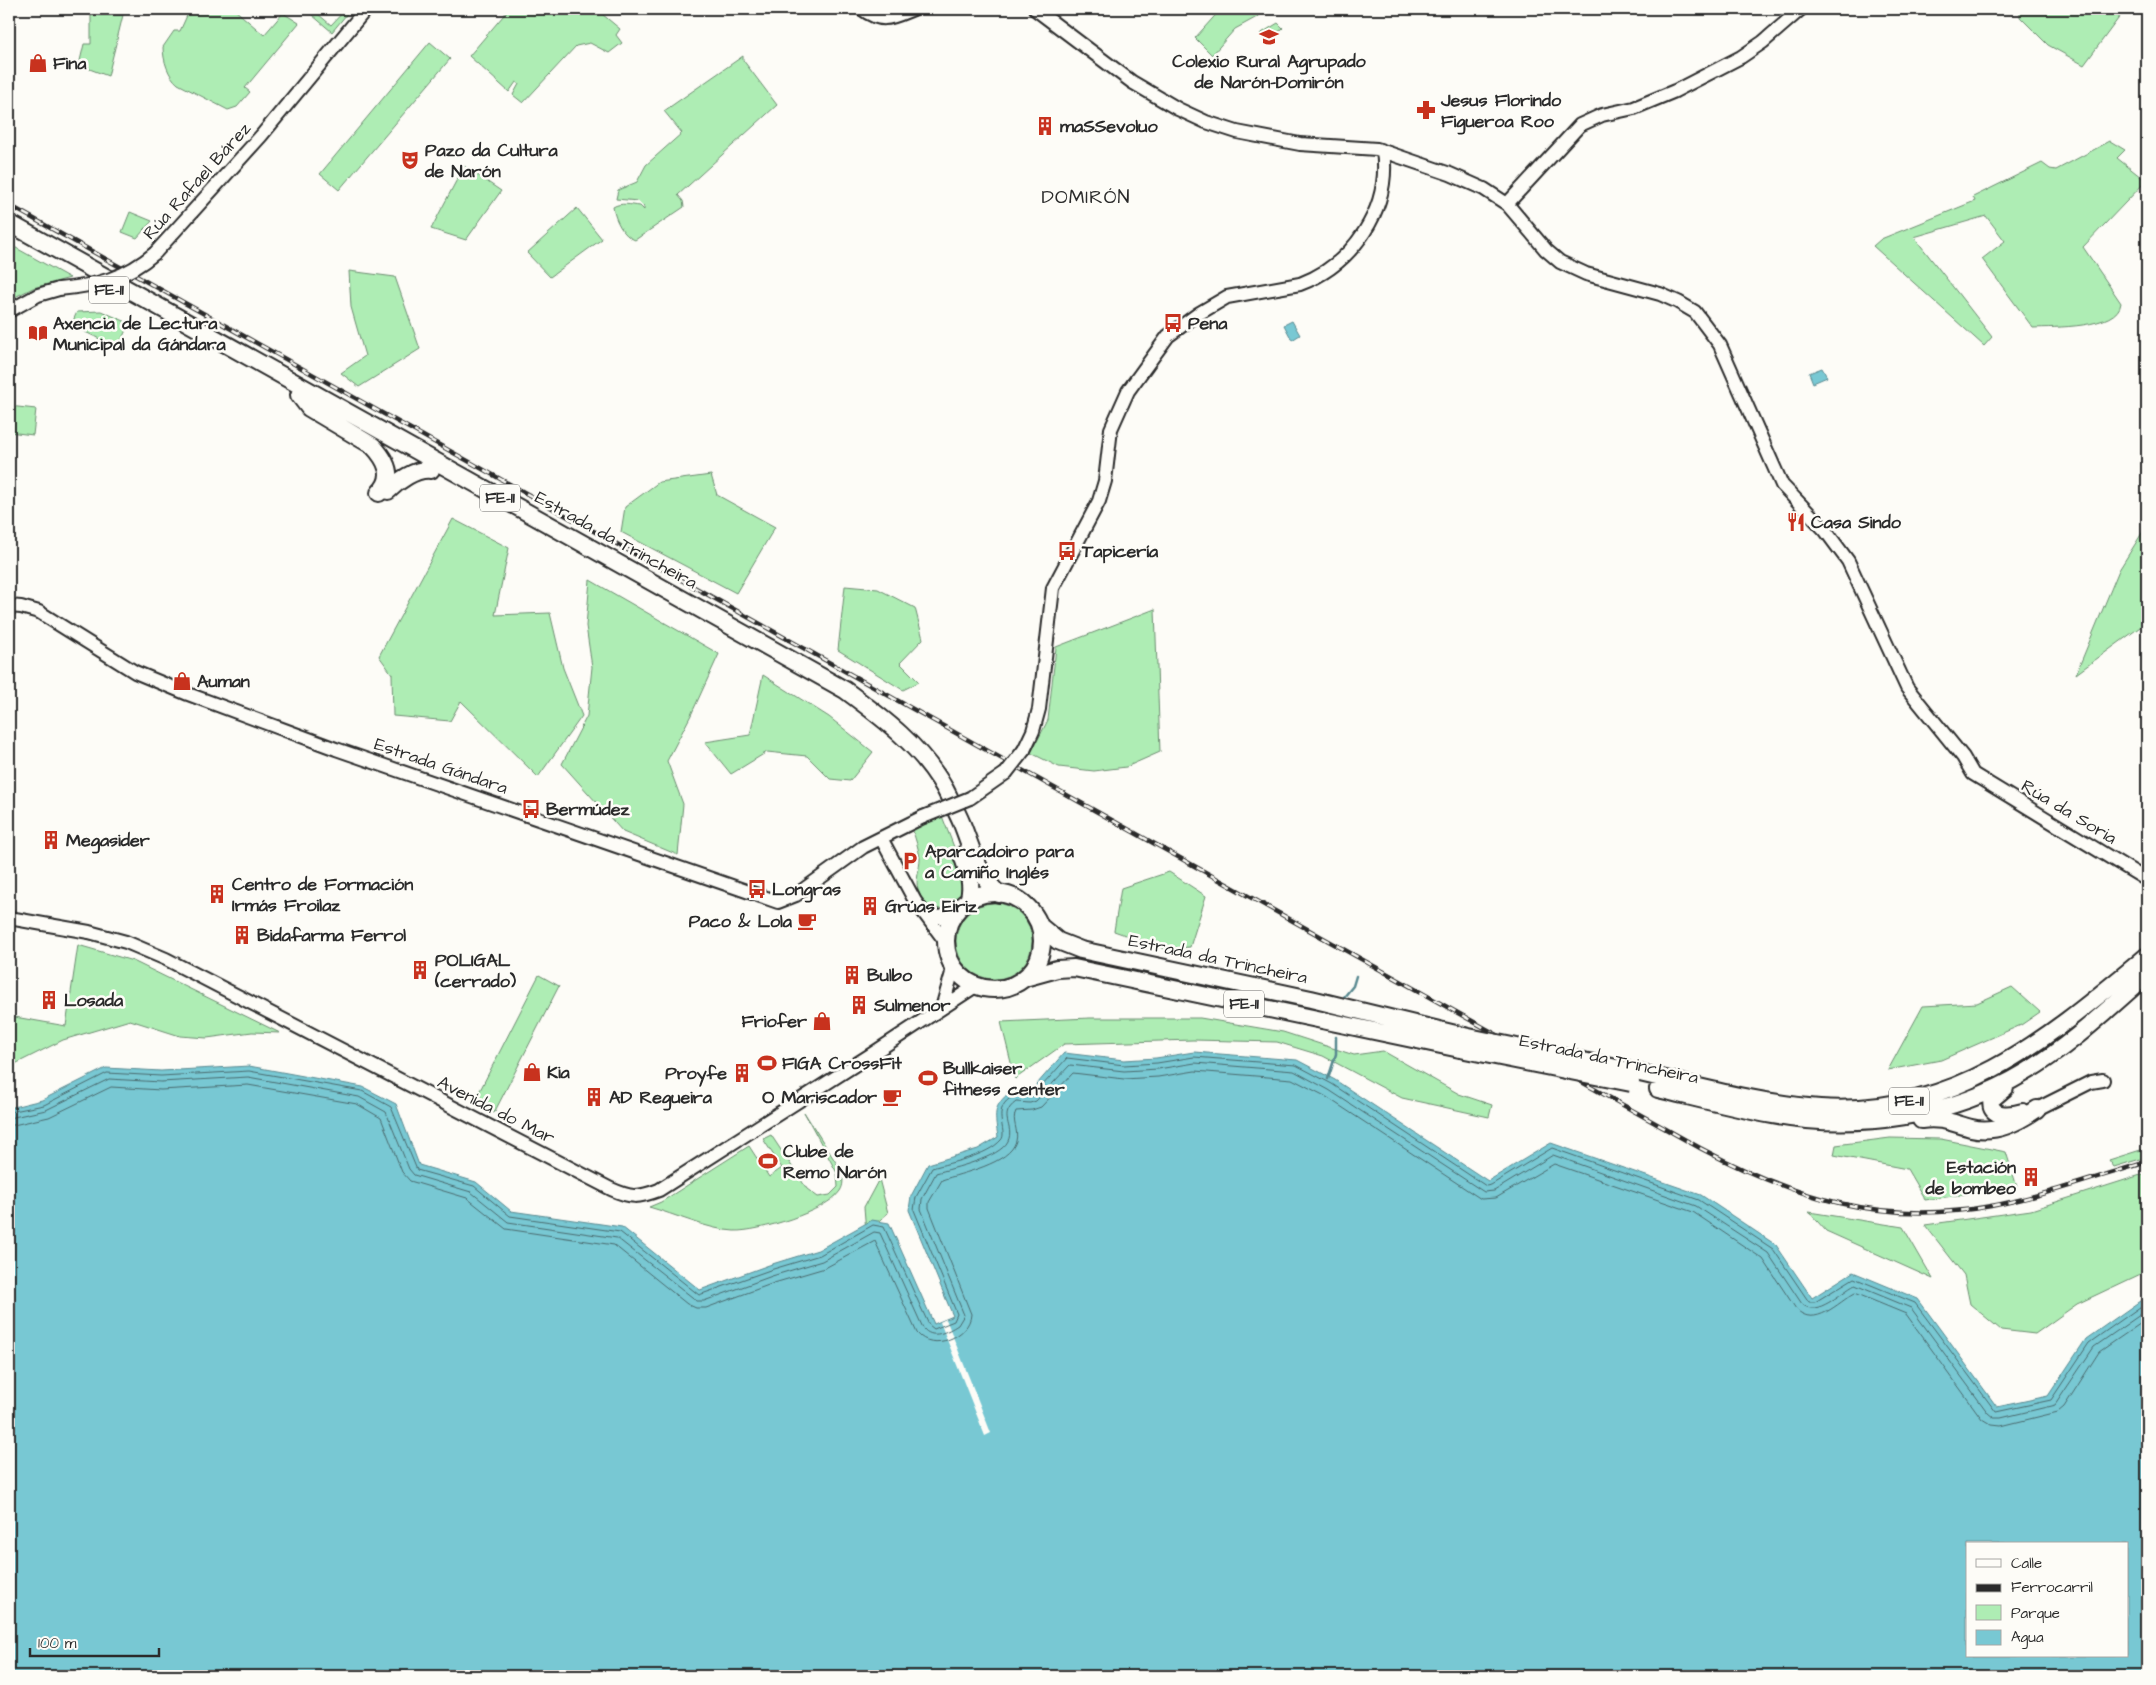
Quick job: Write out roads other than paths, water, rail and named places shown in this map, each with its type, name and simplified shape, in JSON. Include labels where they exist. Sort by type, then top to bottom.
[{"type":"highway","name":"Estrada da Trincheira","points":[[9,223],[845,690],[878,714],[908,740],[926,762],[944,787],[959,817],[980,872],[991,887],[999,894],[1025,904],[1035,914],[1041,927],[1058,941],[1081,950],[1311,999],[1462,1042]]},
{"type":"highway","name":"Estrada da Trincheira","points":[[9,235],[299,395],[817,686],[873,721],[900,745],[920,769],[936,794],[952,826],[968,873],[971,892],[962,906],[949,920],[947,949],[954,968],[964,978],[977,985],[1004,989],[1017,985],[1028,977],[1057,969],[1074,968],[1462,1042],[1631,1077],[1769,1102],[1821,1108],[1877,1106],[1906,1102],[1934,1095],[1988,1073],[2038,1042],[2147,956]]},
{"type":"highway","points":[[299,395],[308,408],[373,446],[378,451],[389,469],[383,492],[414,474],[424,470],[431,470]]},
{"type":"highway","name":"Estrada da Trincheira","points":[[962,906],[976,896],[999,894]]},
{"type":"highway","points":[[1028,977],[1037,966],[1042,954],[1044,941],[1041,927]]},
{"type":"highway","name":"Estrada da Trincheira","points":[[1631,1077],[1773,1115],[1842,1121],[1889,1119],[1936,1110],[1982,1095],[2025,1073],[2065,1046],[2147,975]]},
{"type":"highway","name":"FE-11","points":[[2025,1073],[1994,1096],[1991,1106],[1997,1113],[2009,1116],[2038,1109]]},
{"type":"highway","name":"FE-11","points":[[1773,1115],[1822,1127],[1857,1127],[1937,1118],[1972,1128],[1991,1129],[2022,1119],[2038,1109]]},
{"type":"street","name":"Rúa Rafael Bárez","points":[[9,311],[38,294],[107,282],[132,270],[155,253],[261,136],[366,9]]},
{"type":"street","points":[[862,9],[874,17],[885,19],[913,9]]},
{"type":"street","points":[[1035,9],[1132,82],[1178,110],[1206,122],[1267,139],[1383,151],[1450,174],[1484,189],[1507,204],[1580,125],[1602,115],[1634,108],[1675,91],[1741,57],[1763,42],[1801,9]]},
{"type":"street","name":"Estrada Gándara","points":[[9,606],[39,612],[135,672],[188,694],[336,749],[778,902],[796,895],[863,847],[923,817],[970,798],[1006,773],[1024,750],[1033,731],[1039,710],[1053,588],[1099,501],[1105,481],[1111,429],[1128,392],[1168,336],[1198,314],[1227,297],[1300,284],[1324,273],[1346,255],[1364,233],[1376,210],[1382,185],[1383,151]]},
{"type":"street","name":"Rúa da Soria","points":[[1507,204],[1546,250],[1560,262],[1586,274],[1660,294],[1694,312],[1720,346],[1782,485],[1825,530],[1848,561],[1907,688],[1964,757],[1973,774],[2147,880]]},
{"type":"street","points":[[890,855],[890,844],[898,829]]},
{"type":"street","points":[[881,838],[915,901],[947,949],[952,973],[942,1008]]},
{"type":"street","points":[[863,847],[890,855]]},
{"type":"street","points":[[926,915],[941,917],[962,906]]},
{"type":"street","name":"Avenida do Mar","points":[[9,918],[89,932],[126,942],[166,959],[626,1196],[641,1197],[659,1190],[977,985]]},
{"type":"street","points":[[2038,1109],[2091,1082],[2103,1080]]},
{"type":"water","points":[[1292,321],[1300,335],[1292,340],[1284,325]]},
{"type":"water","points":[[1822,368],[1827,377],[1813,383],[1809,373]]},
{"type":"water","points":[[1194,1052],[1297,1060],[1335,1080],[1488,1181],[1551,1143],[1701,1195],[1776,1245],[1812,1298],[1853,1272],[1918,1299],[1997,1407],[2048,1396],[2086,1339],[2147,1296],[2147,1676],[22,1676],[9,1671],[9,1108],[42,1100],[106,1068],[161,1071],[249,1066],[363,1087],[396,1104],[419,1165],[476,1182],[511,1211],[622,1227],[700,1290],[769,1265],[818,1250],[872,1220],[889,1223],[934,1324],[953,1316],[909,1210],[911,1196],[928,1164],[978,1149],[998,1137],[996,1115],[1002,1100],[1014,1089],[1030,1092],[1064,1053],[1124,1060],[1156,1058]]},
{"type":"waterway","points":[[1344,997],[1353,986],[1356,976]]},
{"type":"waterway","points":[[1328,1079],[1336,1054],[1336,1037]]},
{"type":"railway","points":[[9,205],[1735,1166],[1805,1194],[1876,1210],[1913,1212],[1951,1211],[2011,1202],[2147,1162]]},
{"type":"place","name":"Colexio Rural Agrupado de Narón-Domirón","points":[[1269,37]]},
{"type":"place","name":"Fina","points":[[38,63]]},
{"type":"place","name":"Jesus Florindo Figueroa Roo","points":[[1426,110]]},
{"type":"place","name":"maSSevoluo","points":[[1045,126]]},
{"type":"place","name":"Pazo da Cultura de Narón","points":[[410,160]]},
{"type":"place","name":"Pena","points":[[1173,323]]},
{"type":"place","name":"Axencia de Lectura Municipal da Gándara","points":[[38,333]]},
{"type":"place","name":"Casa Sindo","points":[[1796,522]]},
{"type":"place","name":"Tapicería","points":[[1067,551]]},
{"type":"place","name":"Auman","points":[[182,681]]},
{"type":"place","name":"Bermúdez","points":[[531,809]]},
{"type":"place","name":"Megasider","points":[[51,840]]},
{"type":"place","name":"Aparcadoiro para a Camiño Inglés","points":[[910,861]]},
{"type":"place","name":"Longras","points":[[757,889]]},
{"type":"place","name":"Centro de Formación Irmás Froilaz","points":[[217,894]]},
{"type":"place","name":"Grúas Eiriz","points":[[870,906]]},
{"type":"place","name":"Paco & Lola","points":[[807,921]]},
{"type":"place","name":"Bidafarma Ferrol","points":[[242,935]]},
{"type":"place","name":"POLIGAL (cerrado)","points":[[420,970]]},
{"type":"place","name":"Bulbo","points":[[852,975]]},
{"type":"place","name":"Losada","points":[[49,1000]]},
{"type":"place","name":"Sulmenor","points":[[859,1005]]},
{"type":"place","name":"Friofer","points":[[822,1021]]},
{"type":"place","name":"FIGA CrossFit","points":[[767,1063]]},
{"type":"place","name":"Kia","points":[[532,1072]]},
{"type":"place","name":"Proyfe","points":[[742,1073]]},
{"type":"place","name":"Bullkaiser fitness center","points":[[928,1078]]},
{"type":"place","name":"AD Regueira","points":[[594,1097]]},
{"type":"place","name":"O Mariscador","points":[[892,1097]]},
{"type":"place","name":"Clube de Remo Narón","points":[[768,1161]]},
{"type":"place","name":"Estación de bombeo","points":[[2031,1177]]},
{"type":"district","name":"DOMIRÓN","points":[[1086,197]]}]
